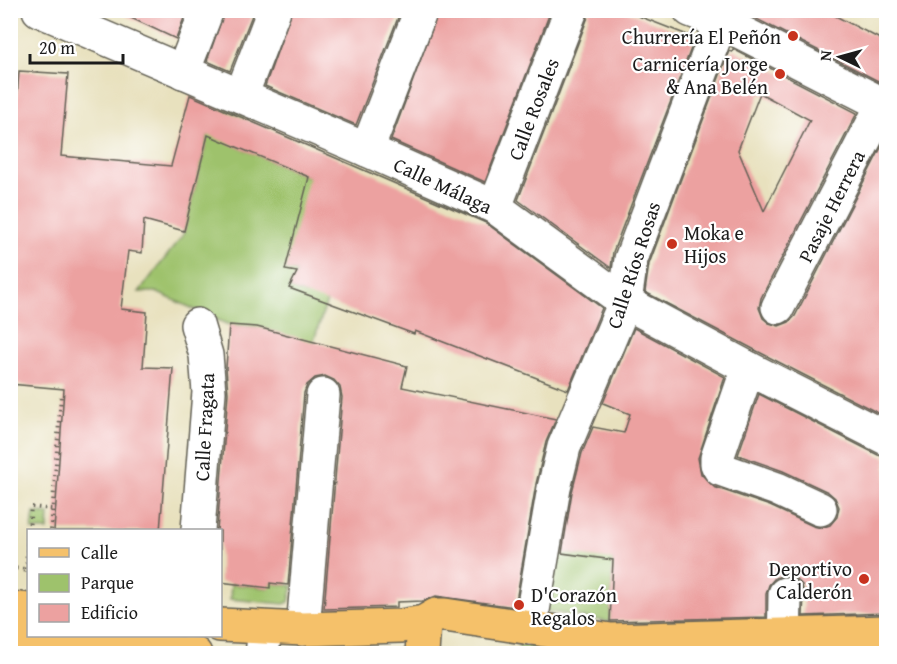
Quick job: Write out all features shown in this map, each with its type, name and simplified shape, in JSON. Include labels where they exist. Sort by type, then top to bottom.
[{"type":"main road","points":[[10,608],[27,610]]},
{"type":"main road","points":[[222,626],[264,641],[303,629],[401,626],[423,638],[436,615],[611,640],[784,644],[886,632]]},
{"type":"main road","points":[[10,640],[110,645],[195,654]]},
{"type":"street","name":"Calle Málaga","points":[[39,10],[495,207],[625,302],[886,438]]},
{"type":"street","points":[[183,72],[207,10]]},
{"type":"street","points":[[241,96],[274,10]]},
{"type":"street","points":[[367,150],[421,10]]},
{"type":"street","name":"Calle Rosales","points":[[495,207],[570,10]]},
{"type":"street","points":[[690,10],[723,16],[885,105]]},
{"type":"street","name":"Calle Ríos Rosas","points":[[530,628],[554,489],[564,447],[625,302],[631,258],[723,16]]},
{"type":"street","name":"Pasaje Herrera","points":[[778,307],[885,105]]},
{"type":"street","name":"Calle Fragata","points":[[197,325],[206,355],[209,392],[198,529]]},
{"type":"street","points":[[748,368],[717,458],[717,464],[720,469],[777,489],[820,509]]},
{"type":"street","points":[[303,629],[324,395]]},
{"type":"street","points":[[784,644],[785,594]]},
{"type":"path","points":[[51,529],[61,395]]},
{"type":"path","points":[[29,529],[31,507],[52,509]]},
{"type":"path","points":[[26,569],[27,557]]},
{"type":"green space","points":[[216,103],[248,117],[236,146],[311,178],[286,270],[297,272],[289,288],[305,294],[329,295],[313,343],[257,327],[229,325],[156,292],[139,292],[183,235]]},
{"type":"green space","points":[[34,513],[49,514],[48,529],[32,529]]},
{"type":"green space","points":[[614,541],[610,622],[545,611],[555,552],[580,555]]},
{"type":"green space","points":[[270,583],[293,586],[289,602],[284,604],[230,599],[231,584],[269,588]]},
{"type":"green space","points":[[519,644],[565,651],[565,653],[518,653]]},
{"type":"building","points":[[114,10],[187,10],[176,39]]},
{"type":"building","points":[[225,10],[254,10],[230,71],[207,61]]},
{"type":"building","points":[[292,10],[401,10],[356,125],[265,86]]},
{"type":"building","points":[[439,10],[551,10],[485,182],[391,140]]},
{"type":"building","points":[[589,10],[623,10],[695,38],[613,252],[611,268],[518,200]]},
{"type":"building","points":[[749,10],[824,10],[886,42],[886,85],[747,14]]},
{"type":"building","points":[[733,49],[857,113],[761,298],[759,308],[763,318],[769,323],[779,326],[789,322],[795,316],[886,138],[886,417],[645,292],[649,264],[729,51],[732,52]],"holes":[[[760,93],[810,120],[764,211],[738,150]]]},
{"type":"building","points":[[19,71],[68,74],[61,156],[171,166],[190,95],[486,223],[602,308],[568,390],[415,331],[414,334],[289,288],[297,272],[285,270],[309,177],[208,135],[184,231],[144,220],[142,253],[128,251],[121,309],[147,312],[143,367],[173,368],[160,529],[54,529],[64,389],[10,384],[10,135],[13,100],[17,99]]},
{"type":"building","points":[[229,325],[257,327],[407,366],[402,387],[556,419],[546,442],[536,484],[515,607],[436,596],[423,601],[397,602],[397,607],[324,609],[342,397],[340,387],[334,380],[325,376],[315,378],[307,385],[304,393],[288,585],[270,583],[270,588],[222,582],[222,529],[217,529],[228,393],[226,368]]},
{"type":"building","points":[[634,328],[725,377],[698,458],[701,474],[714,487],[770,506],[821,528],[830,525],[837,517],[839,507],[835,498],[828,492],[783,471],[738,455],[759,394],[886,457],[886,613],[803,616],[802,585],[795,578],[785,575],[775,578],[769,585],[766,594],[766,617],[610,621],[613,560],[562,553],[572,492],[582,453],[593,427],[624,433],[630,414],[603,403]]},
{"type":"place","name":"Churrería El Peñón","points":[[793,36]]},
{"type":"place","name":"Carnicería Jorge & Ana Belén","points":[[780,74]]},
{"type":"place","name":"Moka e Hijos","points":[[672,244]]},
{"type":"place","name":"Deportivo Calderón","points":[[864,579]]},
{"type":"place","name":"D'Corazón Regalos","points":[[519,605]]}]
